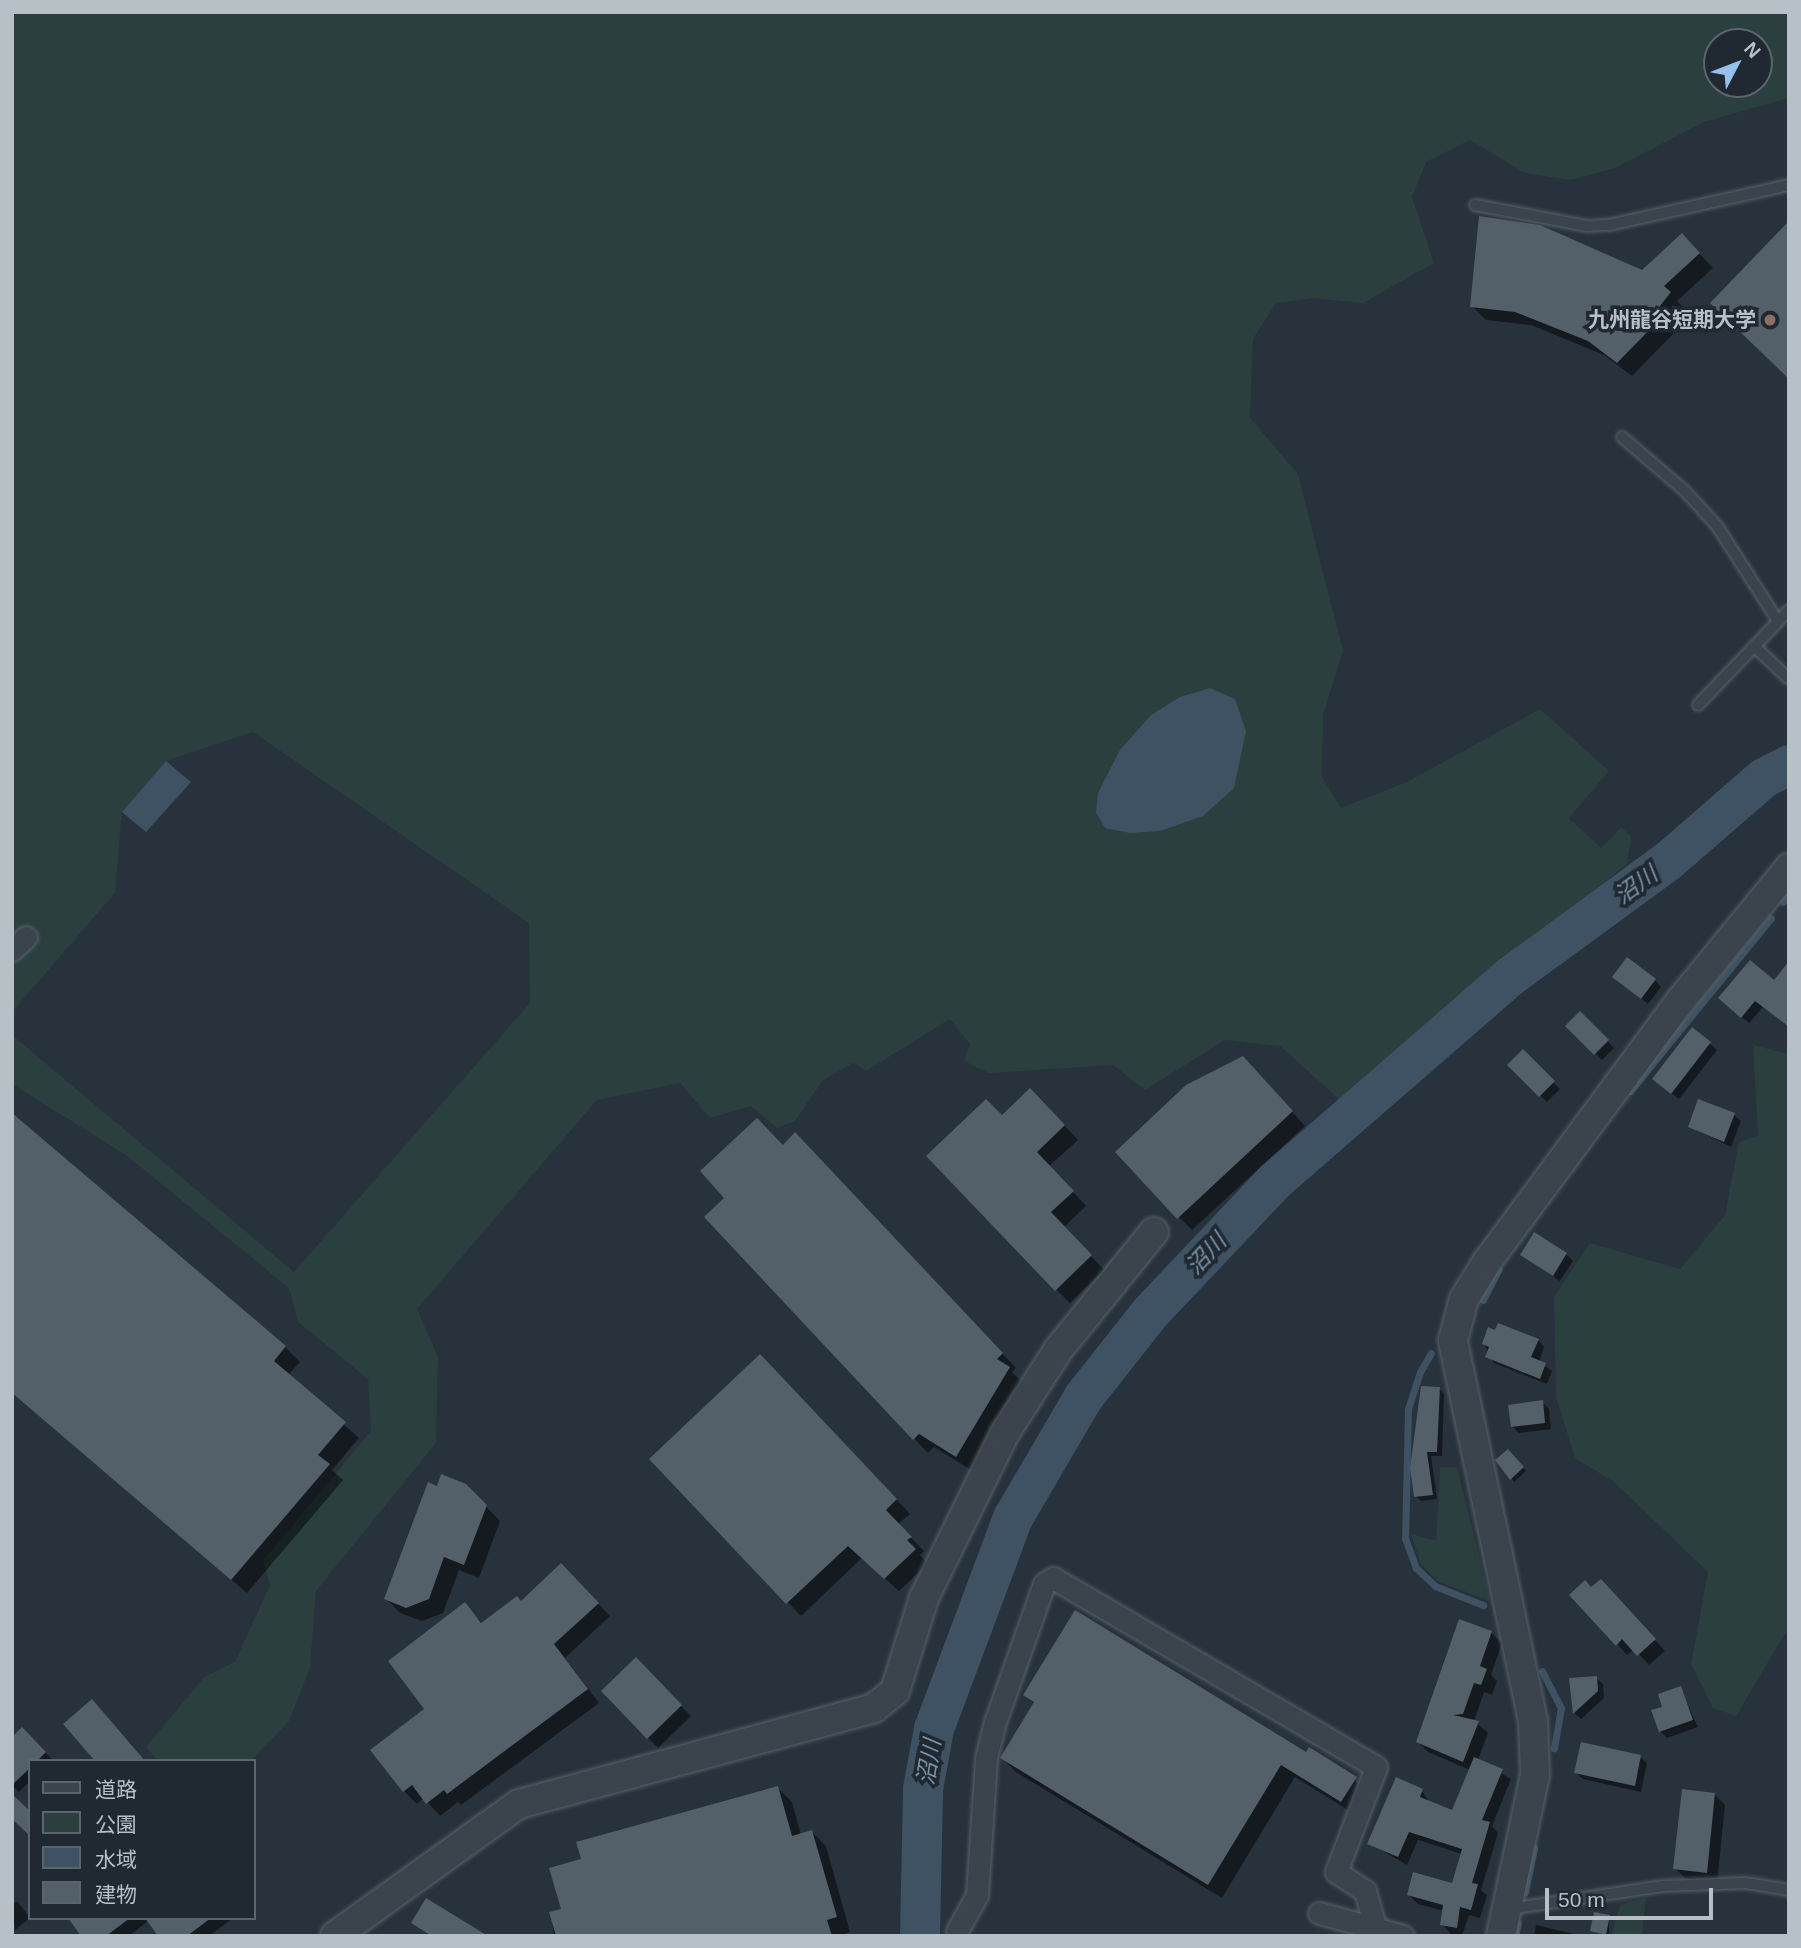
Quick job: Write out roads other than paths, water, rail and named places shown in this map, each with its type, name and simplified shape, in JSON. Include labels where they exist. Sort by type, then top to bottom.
[{"type":"street","points":[[1504,1923],[1535,1774],[1533,1721],[1453,1340],[1464,1299],[1487,1262],[1681,1000],[1789,867]]},
{"type":"street","points":[[335,1936],[519,1804],[861,1712],[874,1708],[894,1691],[924,1598],[1005,1433],[1058,1350],[1154,1232]]},
{"type":"street","points":[[957,1931],[977,1895],[986,1758],[995,1722],[1044,1584],[1053,1578],[1376,1767],[1336,1872],[1365,1891],[1376,1930]]},
{"type":"street","points":[[1319,1913],[1403,1936]]},
{"type":"lane","points":[[1475,205],[1587,226],[1609,225],[1789,185]]},
{"type":"lane","points":[[1622,437],[1685,491],[1717,526],[1778,621]]},
{"type":"lane","points":[[1699,705],[1789,610]]},
{"type":"lane","points":[[1754,646],[1789,679]]},
{"type":"lane","points":[[1504,1923],[1663,1886],[1746,1883],[1789,1891]]},
{"type":"water","points":[[1210,688],[1235,699],[1246,731],[1234,788],[1203,816],[1160,831],[1130,833],[1105,828],[1096,813],[1098,793],[1120,750],[1151,715],[1180,697]]},
{"type":"water","points":[[166,761],[191,782],[146,832],[122,812]]},
{"type":"waterway","name":"沼川","points":[[920,1936],[923,1789],[934,1729],[1013,1518],[1083,1398],[1151,1312],[1275,1181],[1511,976],[1667,862],[1764,778],[1789,765]]},
{"type":"waterway","points":[[1783,902],[1789,895]]},
{"type":"waterway","points":[[1630,1091],[1771,918]]},
{"type":"waterway","points":[[1483,1300],[1498,1270]]},
{"type":"waterway","points":[[1431,1353],[1420,1372],[1408,1410],[1405,1538],[1416,1568],[1435,1586],[1483,1605]]},
{"type":"waterway","points":[[1542,1671],[1561,1708],[1554,1748]]},
{"type":"waterway","points":[[1525,1892],[1534,1848]]},
{"type":"waterway","points":[[1515,1936],[1518,1923]]},
{"type":"place","name":"九州龍谷短期大学","points":[[1770,320]]}]
